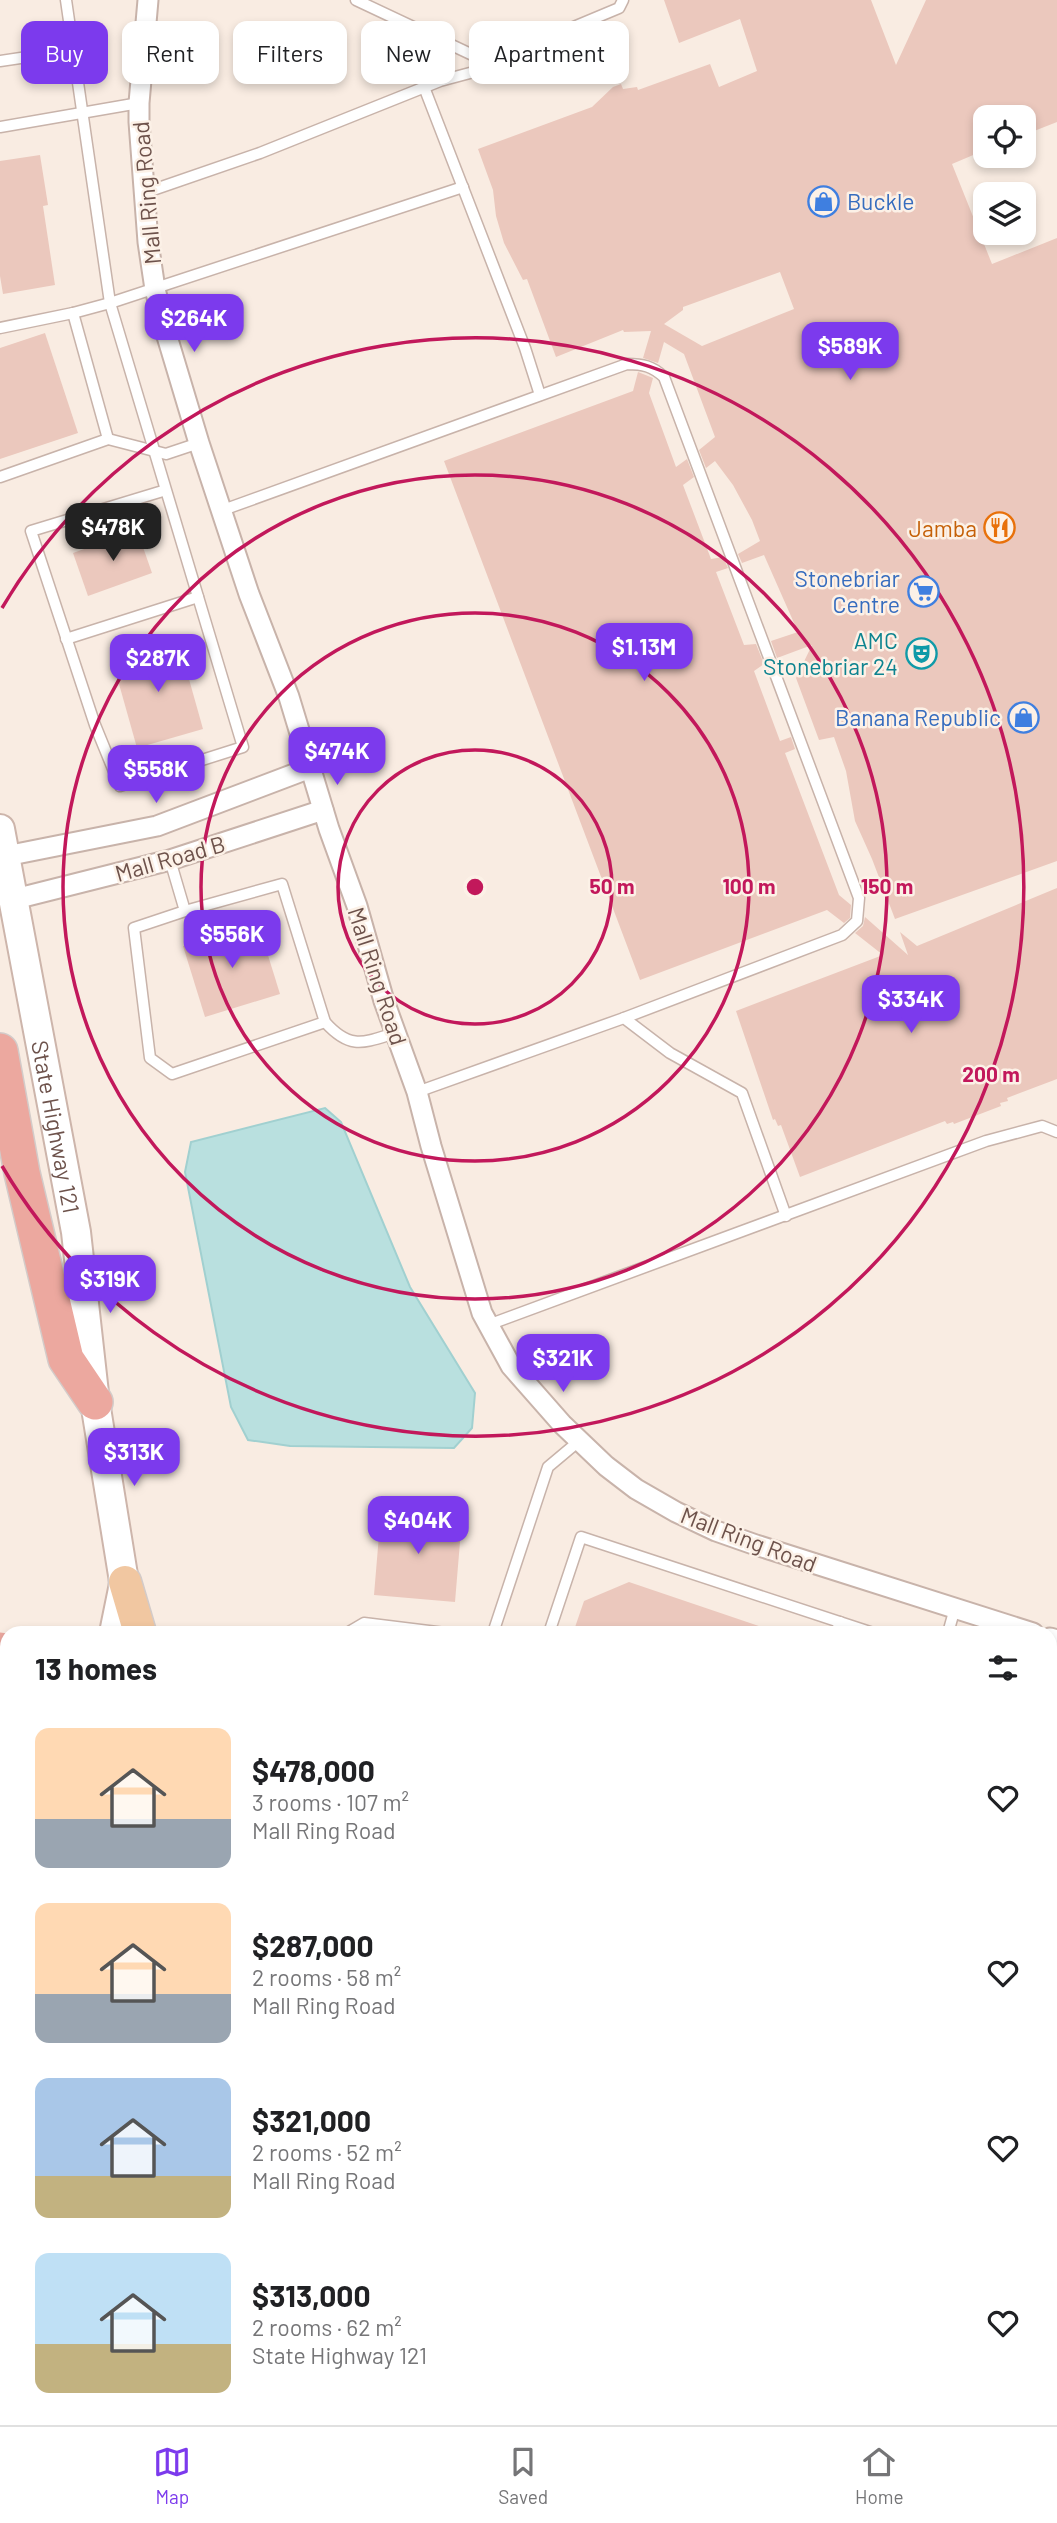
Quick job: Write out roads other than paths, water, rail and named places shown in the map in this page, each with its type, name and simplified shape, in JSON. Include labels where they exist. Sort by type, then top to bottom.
[{"type":"highway","points":[[0,1051],[22,1173],[66,1359],[95,1402]]},
{"type":"main road","name":"State Highway 121","points":[[0,829],[76,1232],[95,1402],[130,1626]]},
{"type":"main road","points":[[115,1626],[125,1581]]},
{"type":"main road","points":[[125,1581],[138,1626]]},
{"type":"street","name":"Mall Ring Road","points":[[148,0],[139,103],[144,193],[155,289],[199,443],[249,594],[289,696],[395,1033],[417,1092],[431,1146],[487,1325],[512,1366],[579,1441],[636,1489],[703,1525],[792,1557],[1011,1626]]},
{"type":"street","name":"Mall Road B","points":[[6,856],[157,826],[310,768]]},
{"type":"street","name":"Mall Road B","points":[[15,899],[170,860],[323,810]]},
{"type":"lane","points":[[66,0],[69,21]]},
{"type":"lane","points":[[356,0],[469,53]]},
{"type":"lane","points":[[589,21],[619,9],[623,0]]},
{"type":"lane","points":[[0,61],[21,58]]},
{"type":"lane","points":[[144,193],[260,153],[424,87],[469,74]]},
{"type":"lane","points":[[79,84],[110,303],[243,747],[120,786],[95,725],[31,531],[166,490]]},
{"type":"lane","points":[[424,87],[525,348],[540,395]]},
{"type":"lane","points":[[0,127],[139,103]]},
{"type":"lane","points":[[0,328],[110,303],[463,187]]},
{"type":"lane","points":[[73,313],[107,439]]},
{"type":"lane","points":[[223,510],[627,365],[641,364],[654,369],[664,377],[859,898],[857,921],[842,935],[624,1018],[417,1092]]},
{"type":"lane","points":[[0,477],[107,439],[166,454],[199,443]]},
{"type":"lane","points":[[66,639],[198,597]]},
{"type":"lane","points":[[170,860],[185,911]]},
{"type":"lane","points":[[325,1022],[172,1074],[150,1058],[134,928],[282,884],[325,1022],[338,1037],[362,1043],[395,1033]]},
{"type":"lane","points":[[624,1018],[670,1053],[742,1093],[786,1216]]},
{"type":"lane","points":[[487,1325],[986,1141],[1042,1126],[1057,1132]]},
{"type":"lane","points":[[496,1626],[548,1467],[579,1441]]},
{"type":"lane","points":[[551,1626],[581,1537],[852,1626]]},
{"type":"lane","points":[[950,1626],[955,1608]]},
{"type":"lane","points":[[839,1626],[840,1622]]},
{"type":"lane","points":[[359,1626],[364,1623],[388,1626]]},
{"type":"water","points":[[325,1108],[341,1122],[410,1287],[475,1393],[472,1428],[454,1448],[290,1446],[248,1440],[231,1407],[185,1172],[191,1142]]},
{"type":"place","name":"Buckle","points":[[824,201]]},
{"type":"place","name":"Jamba","points":[[1000,528]]},
{"type":"place","name":"Stonebriar Centre","points":[[923,591]]},
{"type":"place","name":"AMC Stonebriar 24","points":[[921,653]]},
{"type":"place","name":"Banana Republic","points":[[1024,717]]}]
